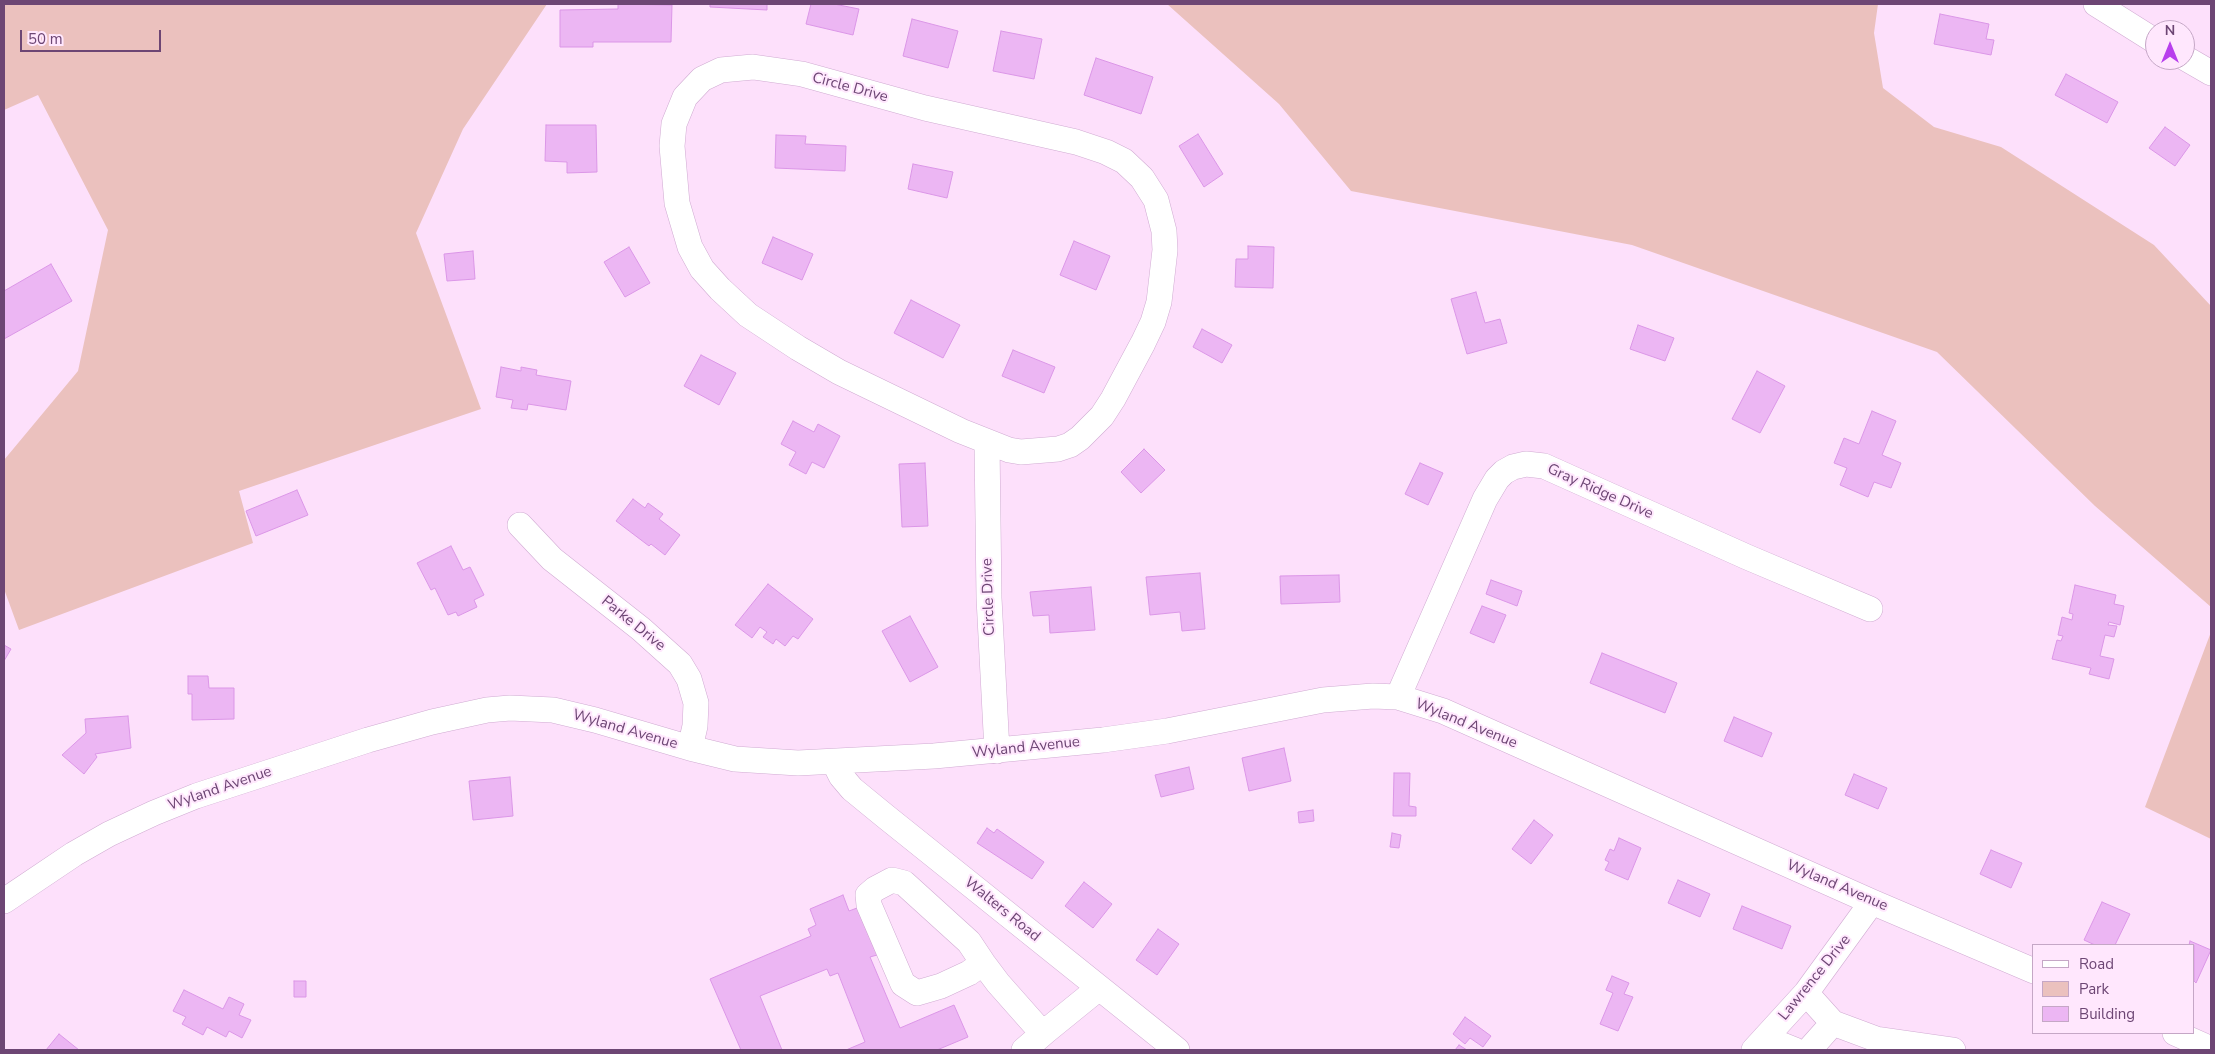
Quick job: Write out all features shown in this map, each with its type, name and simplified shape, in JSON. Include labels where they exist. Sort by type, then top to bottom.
[{"type":"street","points":[[2096,4],[2145,35]]},
{"type":"street","points":[[2195,64],[2211,73]]},
{"type":"street","name":"Circle Drive","points":[[753,67],[802,74],[925,108],[1076,142],[1106,152],[1124,161],[1142,178],[1156,200],[1161,214],[1165,250],[1163,276],[1159,302],[1153,322],[1113,399],[1092,427],[1070,445],[1048,450],[1022,452],[1009,450],[987,442],[838,372],[798,348],[748,315],[702,269],[690,247],[677,203],[672,146],[678,110],[685,97],[702,78],[721,70],[753,67]]},
{"type":"street","name":"Circle Drive","points":[[987,442],[989,598],[996,751]]},
{"type":"street","name":"Gray Ridge Drive","points":[[1398,698],[1485,499],[1497,479],[1504,472],[1513,467],[1526,464],[1544,466],[1747,557],[1870,608]]},
{"type":"street","name":"Parke Drive","points":[[520,525],[552,559],[641,629],[680,664],[689,679],[696,704],[695,726],[690,748]]},
{"type":"street","name":"Wyland Avenue","points":[[4,901],[74,854],[154,812],[196,796],[368,740],[465,714],[510,708],[553,710],[735,759],[798,763],[996,751],[1104,740],[1168,731],[1323,700],[1373,696],[1398,698],[1460,718],[1872,902],[2032,970]]},
{"type":"street","name":"Walters Road","points":[[834,762],[841,776],[858,794],[1177,1050]]},
{"type":"street","points":[[983,962],[970,973],[941,986],[917,993],[902,984],[869,905],[868,895],[892,880],[904,883],[969,942],[983,962],[1036,1026],[1046,1031]]},
{"type":"street","name":"Lawrence Drive","points":[[1760,1044],[1806,993],[1872,902]]},
{"type":"street","points":[[1024,1050],[1099,988]]},
{"type":"street","points":[[1806,993],[1833,1023],[1876,1039],[1953,1050]]},
{"type":"street","points":[[1809,1050],[1833,1023]]},
{"type":"street","points":[[2177,1034],[2200,1047]]},
{"type":"street","points":[[1760,1044],[1795,1050]]},
{"type":"green space","points":[[4,4],[547,4],[463,129],[416,233],[481,409],[239,491],[253,543],[19,630],[4,589],[4,460],[78,371],[108,230],[38,95],[4,110]]},
{"type":"green space","points":[[1167,4],[1878,4],[1874,33],[1883,88],[1934,127],[2001,147],[2154,245],[2211,306],[2211,607],[2095,506],[1937,352],[1632,245],[1351,191],[1279,104]]},
{"type":"green space","points":[[2211,632],[2211,839],[2145,807]]},
{"type":"building","points":[[618,4],[672,5],[671,42],[593,42],[593,47],[560,47],[560,10],[618,9]]},
{"type":"building","points":[[710,4],[767,4],[767,10],[710,7]]},
{"type":"building","points":[[811,4],[834,4],[859,9],[853,35],[806,24]]},
{"type":"building","points":[[1940,14],[1989,24],[1986,39],[1994,40],[1991,55],[1934,44]]},
{"type":"building","points":[[912,19],[958,31],[948,68],[903,56]]},
{"type":"building","points":[[1001,31],[1042,39],[1034,79],[993,71]]},
{"type":"building","points":[[1096,58],[1153,77],[1141,114],[1084,95]]},
{"type":"building","points":[[2066,74],[2118,102],[2107,123],[2055,95]]},
{"type":"building","points":[[546,125],[596,125],[597,172],[567,173],[567,162],[545,161]]},
{"type":"building","points":[[2165,127],[2190,145],[2175,166],[2149,148]]},
{"type":"building","points":[[1198,134],[1223,174],[1204,187],[1179,146]]},
{"type":"building","points":[[776,135],[806,136],[805,144],[846,146],[845,171],[775,168]]},
{"type":"building","points":[[913,164],[953,172],[947,198],[908,189]]},
{"type":"building","points":[[773,237],[813,254],[802,280],[762,263]]},
{"type":"building","points":[[1074,241],[1110,256],[1096,290],[1060,275]]},
{"type":"building","points":[[1248,246],[1274,247],[1273,288],[1235,287],[1236,259],[1248,259]]},
{"type":"building","points":[[629,247],[650,283],[625,297],[604,262]]},
{"type":"building","points":[[473,251],[475,279],[447,281],[444,254]]},
{"type":"building","points":[[51,264],[72,301],[4,339],[4,291]]},
{"type":"building","points":[[1476,292],[1485,323],[1500,319],[1507,343],[1467,354],[1451,299]]},
{"type":"building","points":[[911,300],[960,325],[943,358],[894,333]]},
{"type":"building","points":[[1638,325],[1674,338],[1665,361],[1630,349]]},
{"type":"building","points":[[1202,329],[1232,345],[1222,363],[1193,347]]},
{"type":"building","points":[[1013,350],[1055,367],[1044,393],[1002,376]]},
{"type":"building","points":[[701,355],[736,373],[719,405],[684,386]]},
{"type":"building","points":[[501,367],[521,371],[521,367],[537,370],[536,375],[571,381],[566,410],[528,404],[527,410],[511,408],[513,400],[496,397]]},
{"type":"building","points":[[1757,371],[1785,386],[1760,433],[1732,419]]},
{"type":"building","points":[[1872,411],[1896,421],[1882,455],[1901,463],[1891,488],[1874,482],[1868,497],[1840,485],[1847,468],[1834,463],[1844,438],[1859,444]]},
{"type":"building","points":[[793,421],[814,432],[818,424],[840,436],[824,468],[812,462],[806,474],[789,465],[796,452],[781,444]]},
{"type":"building","points":[[1144,449],[1165,470],[1141,493],[1121,472]]},
{"type":"building","points":[[925,463],[928,526],[902,527],[899,464]]},
{"type":"building","points":[[1420,463],[1443,473],[1428,505],[1405,494]]},
{"type":"building","points":[[297,490],[308,515],[256,536],[246,511]]},
{"type":"building","points":[[633,499],[645,508],[648,503],[663,514],[659,519],[680,535],[665,555],[651,544],[649,546],[616,521]]},
{"type":"building","points":[[451,546],[463,570],[470,567],[484,595],[474,600],[477,607],[458,616],[456,612],[448,615],[435,588],[431,590],[417,563]]},
{"type":"building","points":[[1200,573],[1205,629],[1182,631],[1180,612],[1150,615],[1146,577]]},
{"type":"building","points":[[1339,575],[1340,602],[1281,604],[1280,576]]},
{"type":"building","points":[[1491,580],[1522,591],[1517,606],[1486,594]]},
{"type":"building","points":[[768,584],[813,619],[798,639],[793,636],[785,646],[776,639],[773,644],[763,637],[767,632],[760,627],[752,638],[735,625]]},
{"type":"building","points":[[2075,585],[2116,595],[2114,604],[2124,606],[2120,625],[2109,622],[2108,625],[2117,626],[2114,637],[2105,635],[2100,656],[2114,659],[2109,679],[2089,674],[2091,668],[2052,659],[2057,640],[2061,641],[2063,636],[2058,635],[2062,617],[2072,620],[2073,614],[2069,613]]},
{"type":"building","points":[[1091,587],[1095,630],[1050,633],[1049,615],[1033,616],[1030,592]]},
{"type":"building","points":[[1482,606],[1506,615],[1494,643],[1470,633]]},
{"type":"building","points":[[910,616],[938,667],[910,682],[882,631]]},
{"type":"building","points":[[4,645],[11,649],[4,661]]},
{"type":"building","points":[[1602,653],[1677,683],[1665,713],[1590,683]]},
{"type":"building","points":[[188,676],[208,676],[209,688],[234,688],[234,719],[192,720],[192,694],[188,694]]},
{"type":"building","points":[[128,716],[131,748],[95,754],[97,757],[84,774],[62,755],[86,733],[85,719]]},
{"type":"building","points":[[1734,717],[1772,733],[1762,757],[1724,741]]},
{"type":"building","points":[[1284,748],[1291,781],[1249,791],[1242,758]]},
{"type":"building","points":[[1189,767],[1194,789],[1161,797],[1155,775]]},
{"type":"building","points":[[1394,773],[1410,773],[1409,806],[1416,807],[1416,816],[1393,816]]},
{"type":"building","points":[[1854,774],[1887,788],[1878,809],[1845,795]]},
{"type":"building","points":[[510,777],[513,816],[473,820],[469,781]]},
{"type":"building","points":[[1313,810],[1314,821],[1299,823],[1298,812]]},
{"type":"building","points":[[1534,820],[1553,835],[1531,864],[1512,849]]},
{"type":"building","points":[[987,828],[994,833],[997,829],[1044,862],[1032,879],[977,843]]},
{"type":"building","points":[[1392,833],[1401,835],[1399,848],[1390,847]]},
{"type":"building","points":[[1619,838],[1641,848],[1628,880],[1605,870],[1609,862],[1605,860],[1610,849],[1614,851]]},
{"type":"building","points":[[1991,850],[2022,863],[2011,888],[1980,874]]},
{"type":"building","points":[[1678,880],[1710,894],[1700,917],[1668,903]]},
{"type":"building","points":[[1084,882],[1112,904],[1093,928],[1065,906]]},
{"type":"building","points":[[843,895],[849,911],[857,908],[877,955],[870,957],[900,1028],[954,1005],[968,1037],[937,1050],[846,1050],[865,1042],[838,973],[830,976],[827,969],[760,996],[782,1050],[741,1050],[710,979],[811,936],[808,929],[816,925],[810,909]]},
{"type":"building","points":[[2102,902],[2130,914],[2115,944],[2093,944],[2084,940]]},
{"type":"building","points":[[1742,906],[1791,926],[1782,949],[1733,929]]},
{"type":"building","points":[[1158,929],[1179,944],[1157,975],[1136,960]]},
{"type":"building","points":[[2190,941],[2211,950],[2196,983],[2195,944],[2189,944]]},
{"type":"building","points":[[1612,976],[1629,983],[1624,994],[1633,997],[1618,1031],[1600,1024],[1613,993],[1606,990]]},
{"type":"building","points":[[294,981],[306,981],[306,997],[294,997]]},
{"type":"building","points":[[184,990],[223,1009],[229,997],[244,1004],[239,1015],[251,1020],[242,1038],[229,1031],[226,1037],[207,1027],[203,1035],[182,1024],[186,1017],[173,1011]]},
{"type":"building","points":[[1465,1017],[1491,1036],[1483,1047],[1470,1038],[1465,1044],[1453,1034]]},
{"type":"building","points":[[59,1034],[79,1050],[46,1050]]},
{"type":"building","points":[[1459,1045],[1467,1050],[1455,1050]]}]
